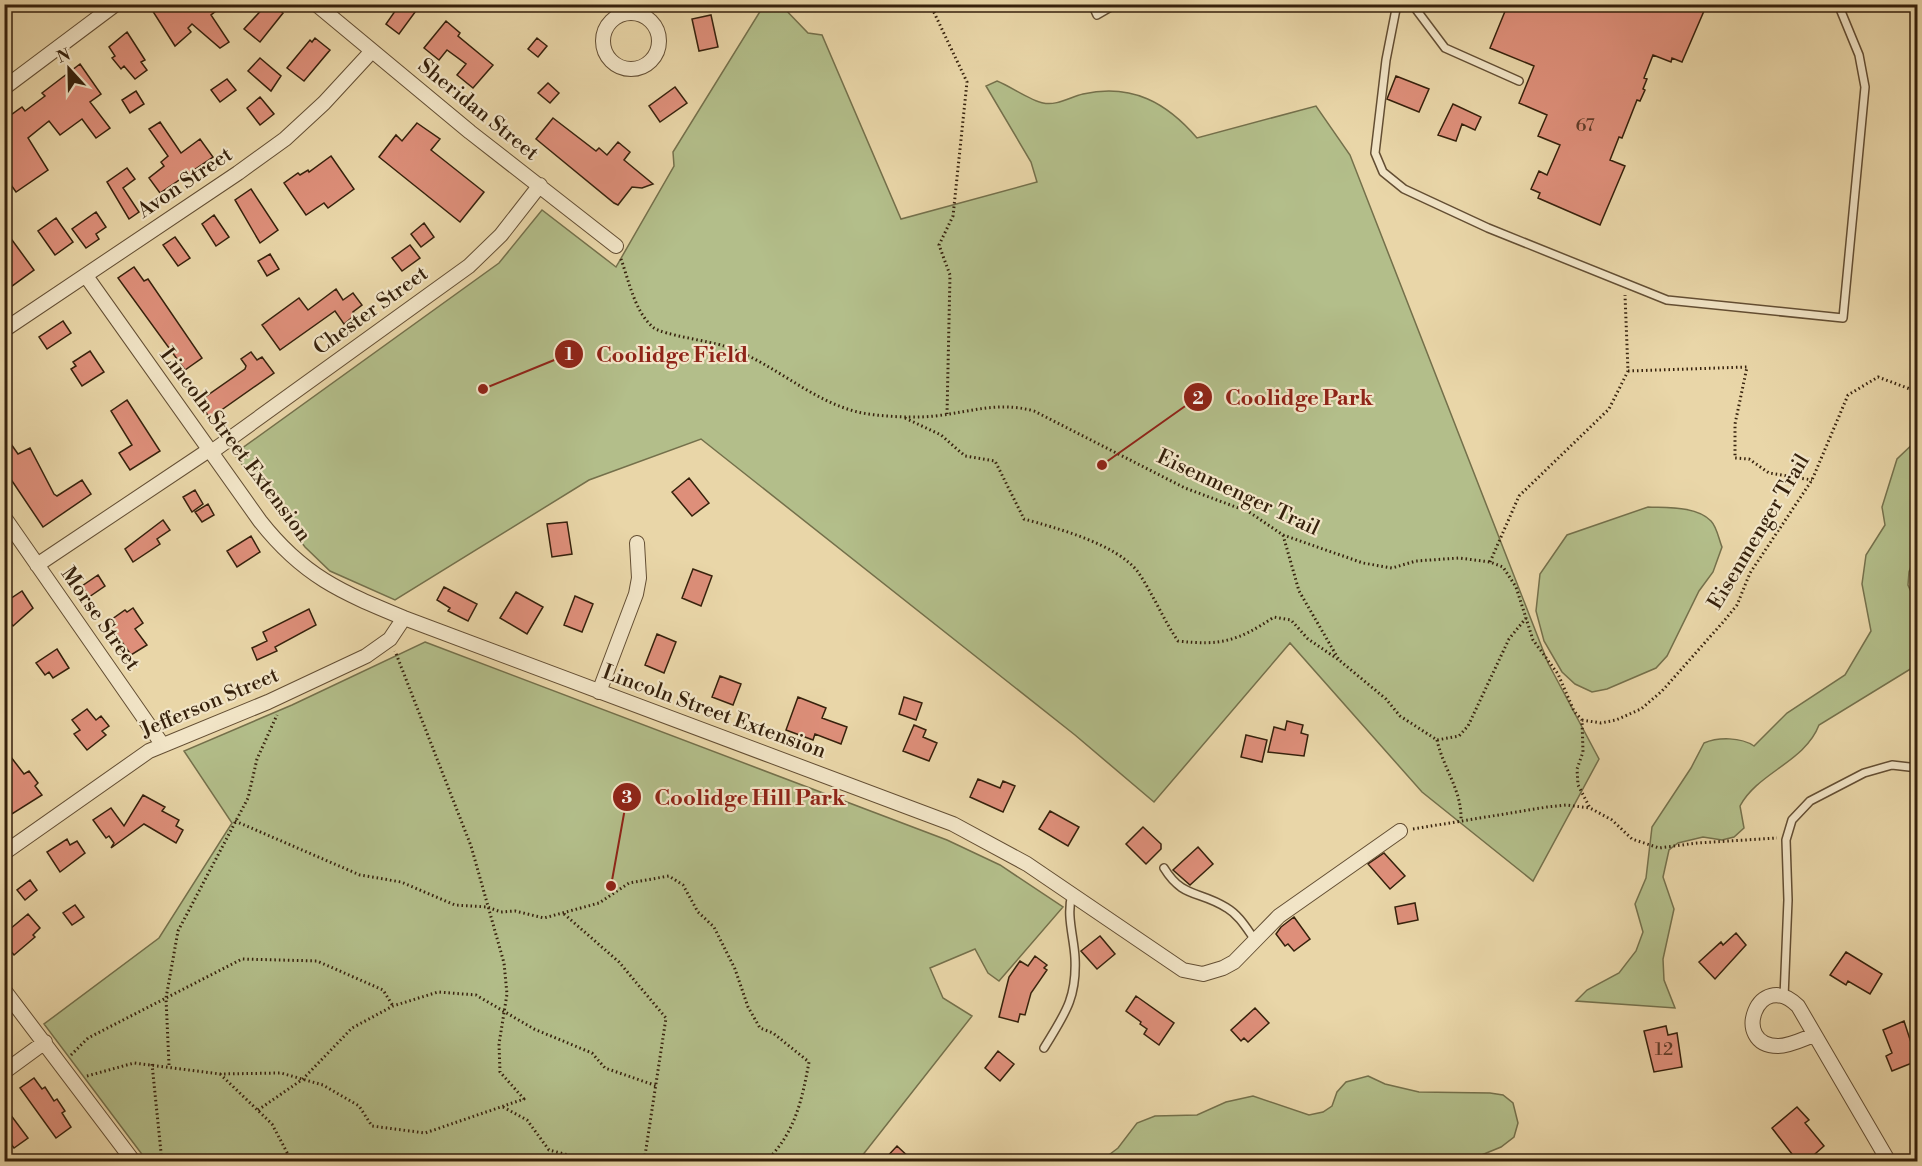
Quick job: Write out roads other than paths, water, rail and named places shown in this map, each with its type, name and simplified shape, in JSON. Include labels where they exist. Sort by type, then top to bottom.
[{"type":"street","points":[[4,88],[116,4]]},
{"type":"street","name":"Sheridan Street","points":[[316,4],[616,246]]},
{"type":"street","points":[[620,10],[645,16],[657,28],[660,37],[657,55],[641,69],[625,69],[617,66],[606,55],[603,37],[607,26],[620,10]]},
{"type":"street","name":"Avon Street","points":[[4,330],[285,139],[324,103],[372,51]]},
{"type":"street","name":"Chester Street","points":[[37,565],[209,452],[469,266],[501,235],[540,185]]},
{"type":"street","name":"Lincoln Street Extension","points":[[86,276],[209,452],[273,537],[298,564],[345,593],[404,618],[935,816],[1008,853],[1072,894],[1175,966],[1192,973],[1223,968],[1245,953],[1255,940],[1303,897],[1400,831]]},
{"type":"street","name":"Morse Street","points":[[4,517],[162,744]]},
{"type":"street","points":[[599,692],[636,594],[639,578],[637,543]]},
{"type":"street","name":"Jefferson Street","points":[[4,853],[136,759],[162,744],[282,696],[366,656],[390,639],[404,618]]},
{"type":"street","points":[[4,990],[134,1161]]},
{"type":"street","points":[[1814,1035],[1783,1046],[1767,1044],[1760,1039],[1752,1023],[1754,1011],[1766,998],[1784,997],[1798,1006],[1889,1161]]},
{"type":"street","points":[[4,1072],[45,1042]]},
{"type":"lane","points":[[1092,4],[1097,15],[1116,4]]},
{"type":"lane","points":[[1397,4],[1386,60],[1375,153],[1383,172],[1404,189],[1452,213],[1625,285],[1682,303],[1713,303],[1843,318],[1865,87],[1859,55],[1838,4]]},
{"type":"lane","points":[[1412,4],[1445,48],[1519,81]]},
{"type":"lane","points":[[1784,997],[1788,900],[1786,840],[1791,820],[1798,811],[1823,793],[1881,767],[1902,765],[1917,768]]},
{"type":"lane","points":[[1164,868],[1183,891],[1207,897],[1229,909],[1255,940]]},
{"type":"lane","points":[[1044,1048],[1070,1005],[1073,991],[1075,959],[1069,907],[1072,894]]},
{"type":"place","name":"Coolidge Field","points":[[483,389]]},
{"type":"place","name":"Coolidge Park","points":[[1102,465]]},
{"type":"place","name":"Coolidge Hill Park","points":[[611,886]]}]
